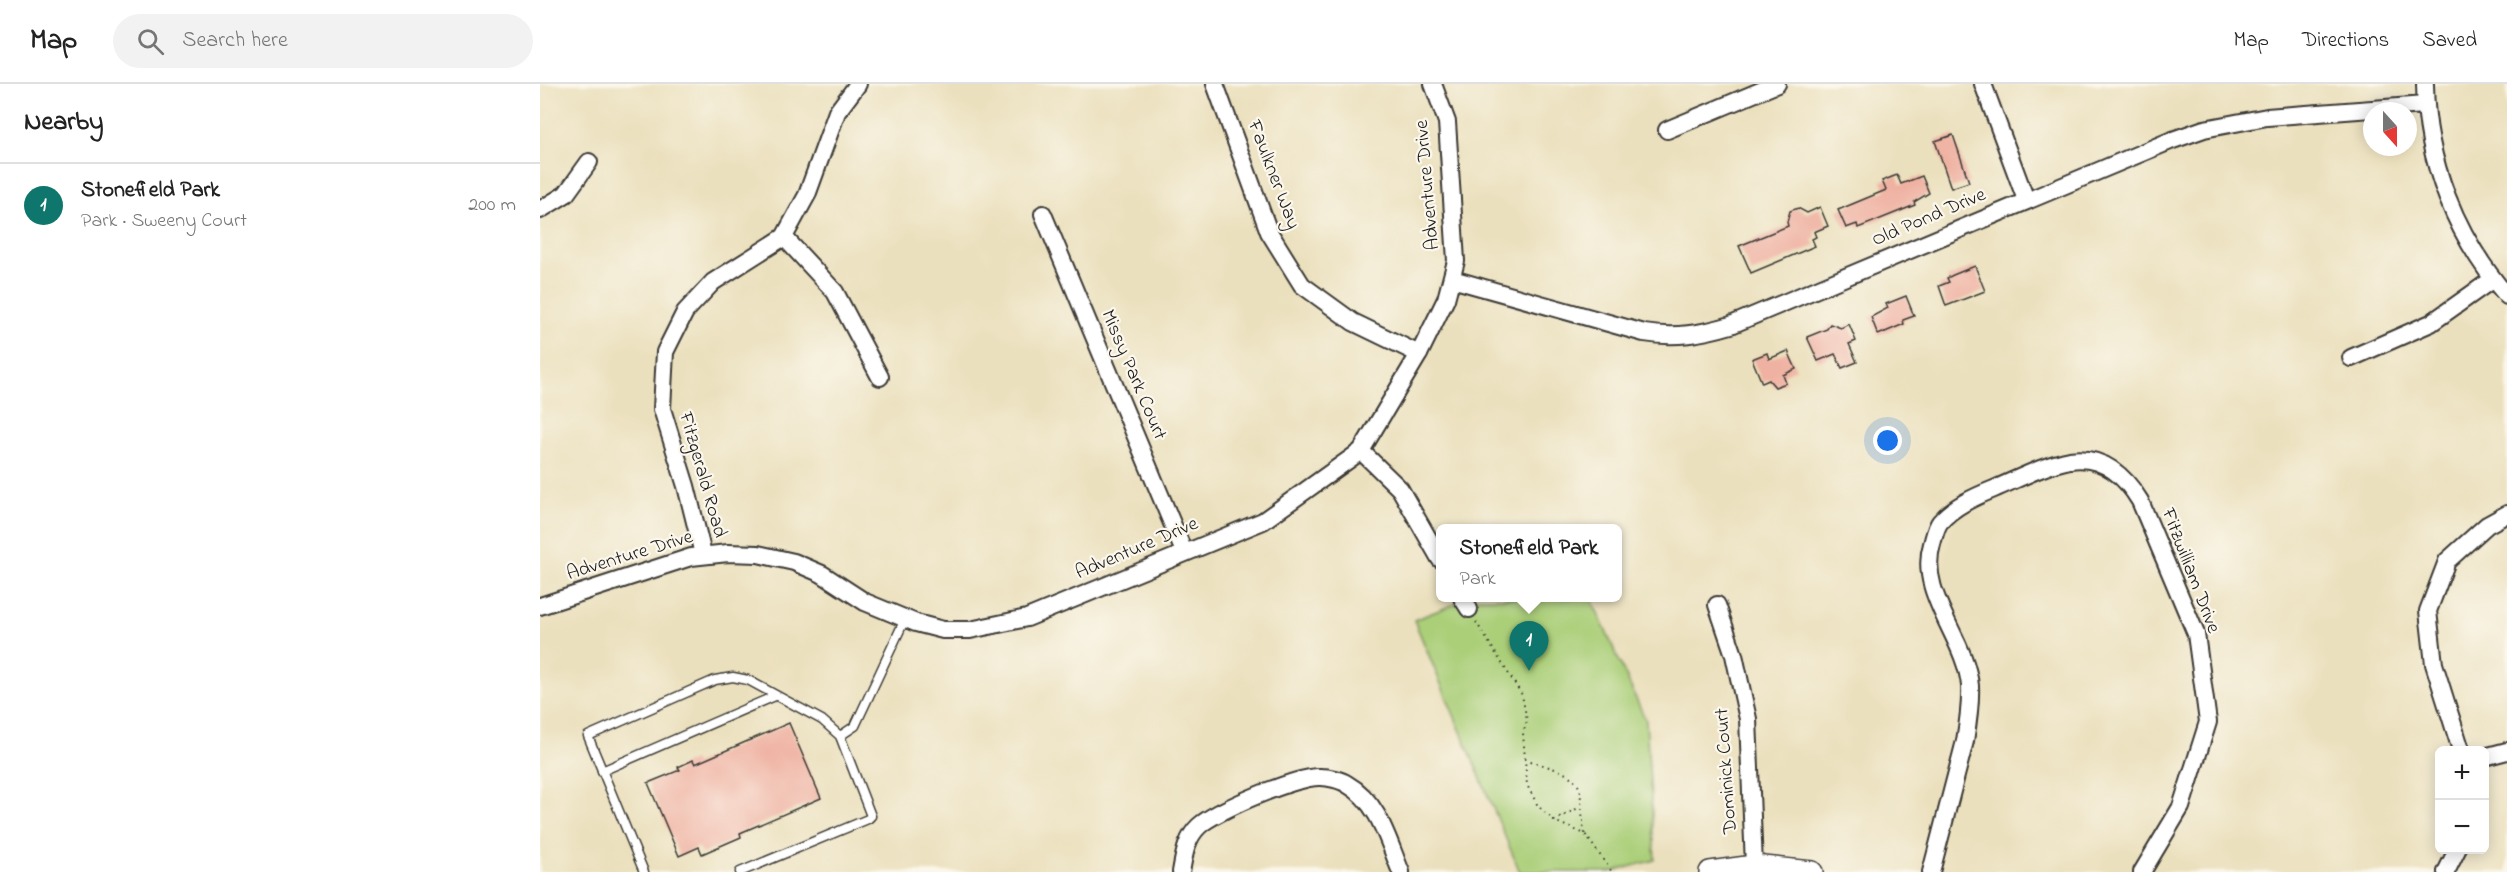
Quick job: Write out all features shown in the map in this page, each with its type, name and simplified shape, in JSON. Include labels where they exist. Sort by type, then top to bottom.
[{"type":"street","name":"Fitzgerald Road","points":[[703,554],[686,486],[662,410],[666,352],[685,312],[713,282],[784,237],[807,195],[837,112],[858,84]]},
{"type":"street","name":"Faulkner Way","points":[[1215,84],[1269,232],[1302,285],[1353,322],[1419,354]]},
{"type":"street","name":"Adventure Drive","points":[[540,606],[703,554],[758,554],[794,562],[822,574],[865,602],[905,619],[943,630],[970,630],[998,626],[1027,618],[1263,520],[1361,451],[1419,354],[1446,299],[1456,261],[1447,122],[1433,84]]},
{"type":"street","points":[[1667,130],[1777,84]]},
{"type":"street","points":[[1983,84],[2026,200]]},
{"type":"street","points":[[2424,84],[2431,144],[2442,185],[2457,221],[2493,279],[2507,296]]},
{"type":"street","name":"Old Pond Drive","points":[[1452,279],[1644,333],[1665,336],[1687,335],[1731,325],[2170,141],[2236,121],[2425,105]]},
{"type":"street","points":[[540,210],[566,194],[589,162]]},
{"type":"street","name":"Missy Park Court","points":[[1043,214],[1184,552]]},
{"type":"street","points":[[784,237],[835,292],[880,377]]},
{"type":"street","points":[[2351,358],[2431,322],[2493,279]]},
{"type":"street","points":[[1361,451],[1400,489],[1436,552]]},
{"type":"street","name":"Fitzwilliam Drive","points":[[1932,872],[1965,741],[1969,720],[1970,685],[1960,651],[1934,591],[1928,558],[1939,524],[1967,500],[2055,464],[2088,460],[2105,465],[2120,474],[2140,501],[2196,634],[2208,722],[2181,807],[2142,872]]},
{"type":"street","points":[[2460,746],[2434,664],[2428,611],[2447,561],[2487,525],[2507,514]]},
{"type":"street","name":"Dominick Court","points":[[1717,605],[1734,655],[1748,719],[1754,866]]},
{"type":"street","points":[[2489,756],[2507,751]]},
{"type":"street","points":[[1181,872],[1185,847],[1197,827],[1215,813],[1298,781],[1320,777],[1346,783],[1368,800],[1381,823],[1401,872]]},
{"type":"street","points":[[2446,872],[2455,854]]},
{"type":"street","points":[[1710,872],[1754,866],[1812,872]]},
{"type":"lane","points":[[840,736],[855,726],[905,619]]},
{"type":"lane","points":[[644,872],[588,740],[591,733],[715,680],[733,677],[748,680],[822,720],[840,736],[871,816],[740,872]]},
{"type":"lane","points":[[602,771],[775,696]]},
{"type":"path","points":[[1466,603],[1522,695],[1527,721],[1523,733],[1527,785],[1538,806],[1554,821],[1585,834]]},
{"type":"path","points":[[1525,759],[1572,777],[1580,789],[1580,807],[1585,834],[1612,872]]},
{"type":"path","points":[[1554,821],[1580,807]]},
{"type":"green space","points":[[1460,602],[1593,602],[1646,721],[1655,860],[1610,872],[1520,872],[1414,620]]},
{"type":"building","points":[[1953,135],[1969,182],[1951,188],[1935,141]]},
{"type":"building","points":[[1897,175],[1901,184],[1922,176],[1929,193],[1914,202],[1915,205],[1858,228],[1857,224],[1846,228],[1838,210],[1886,190],[1882,181]]},
{"type":"building","points":[[1820,207],[1828,226],[1814,232],[1816,237],[1812,239],[1815,246],[1751,273],[1739,246],[1788,226],[1790,211],[1798,208],[1807,213]]},
{"type":"building","points":[[1975,266],[1985,291],[1946,306],[1939,286],[1949,282],[1947,278]]},
{"type":"building","points":[[1906,296],[1914,316],[1903,320],[1904,324],[1878,335],[1871,317],[1888,308],[1886,304]]},
{"type":"building","points":[[1830,324],[1841,328],[1849,324],[1856,341],[1849,344],[1857,362],[1842,368],[1835,354],[1818,361],[1807,337],[1827,329]]},
{"type":"building","points":[[1788,351],[1796,369],[1783,375],[1786,383],[1775,387],[1769,380],[1762,383],[1752,359],[1767,353],[1769,359]]},
{"type":"building","points":[[789,723],[821,798],[740,833],[741,837],[702,854],[699,847],[679,856],[648,783],[680,770],[678,767],[693,760],[695,764]]},
{"type":"place","name":"Stonefield Park","points":[[1529,671]]}]
